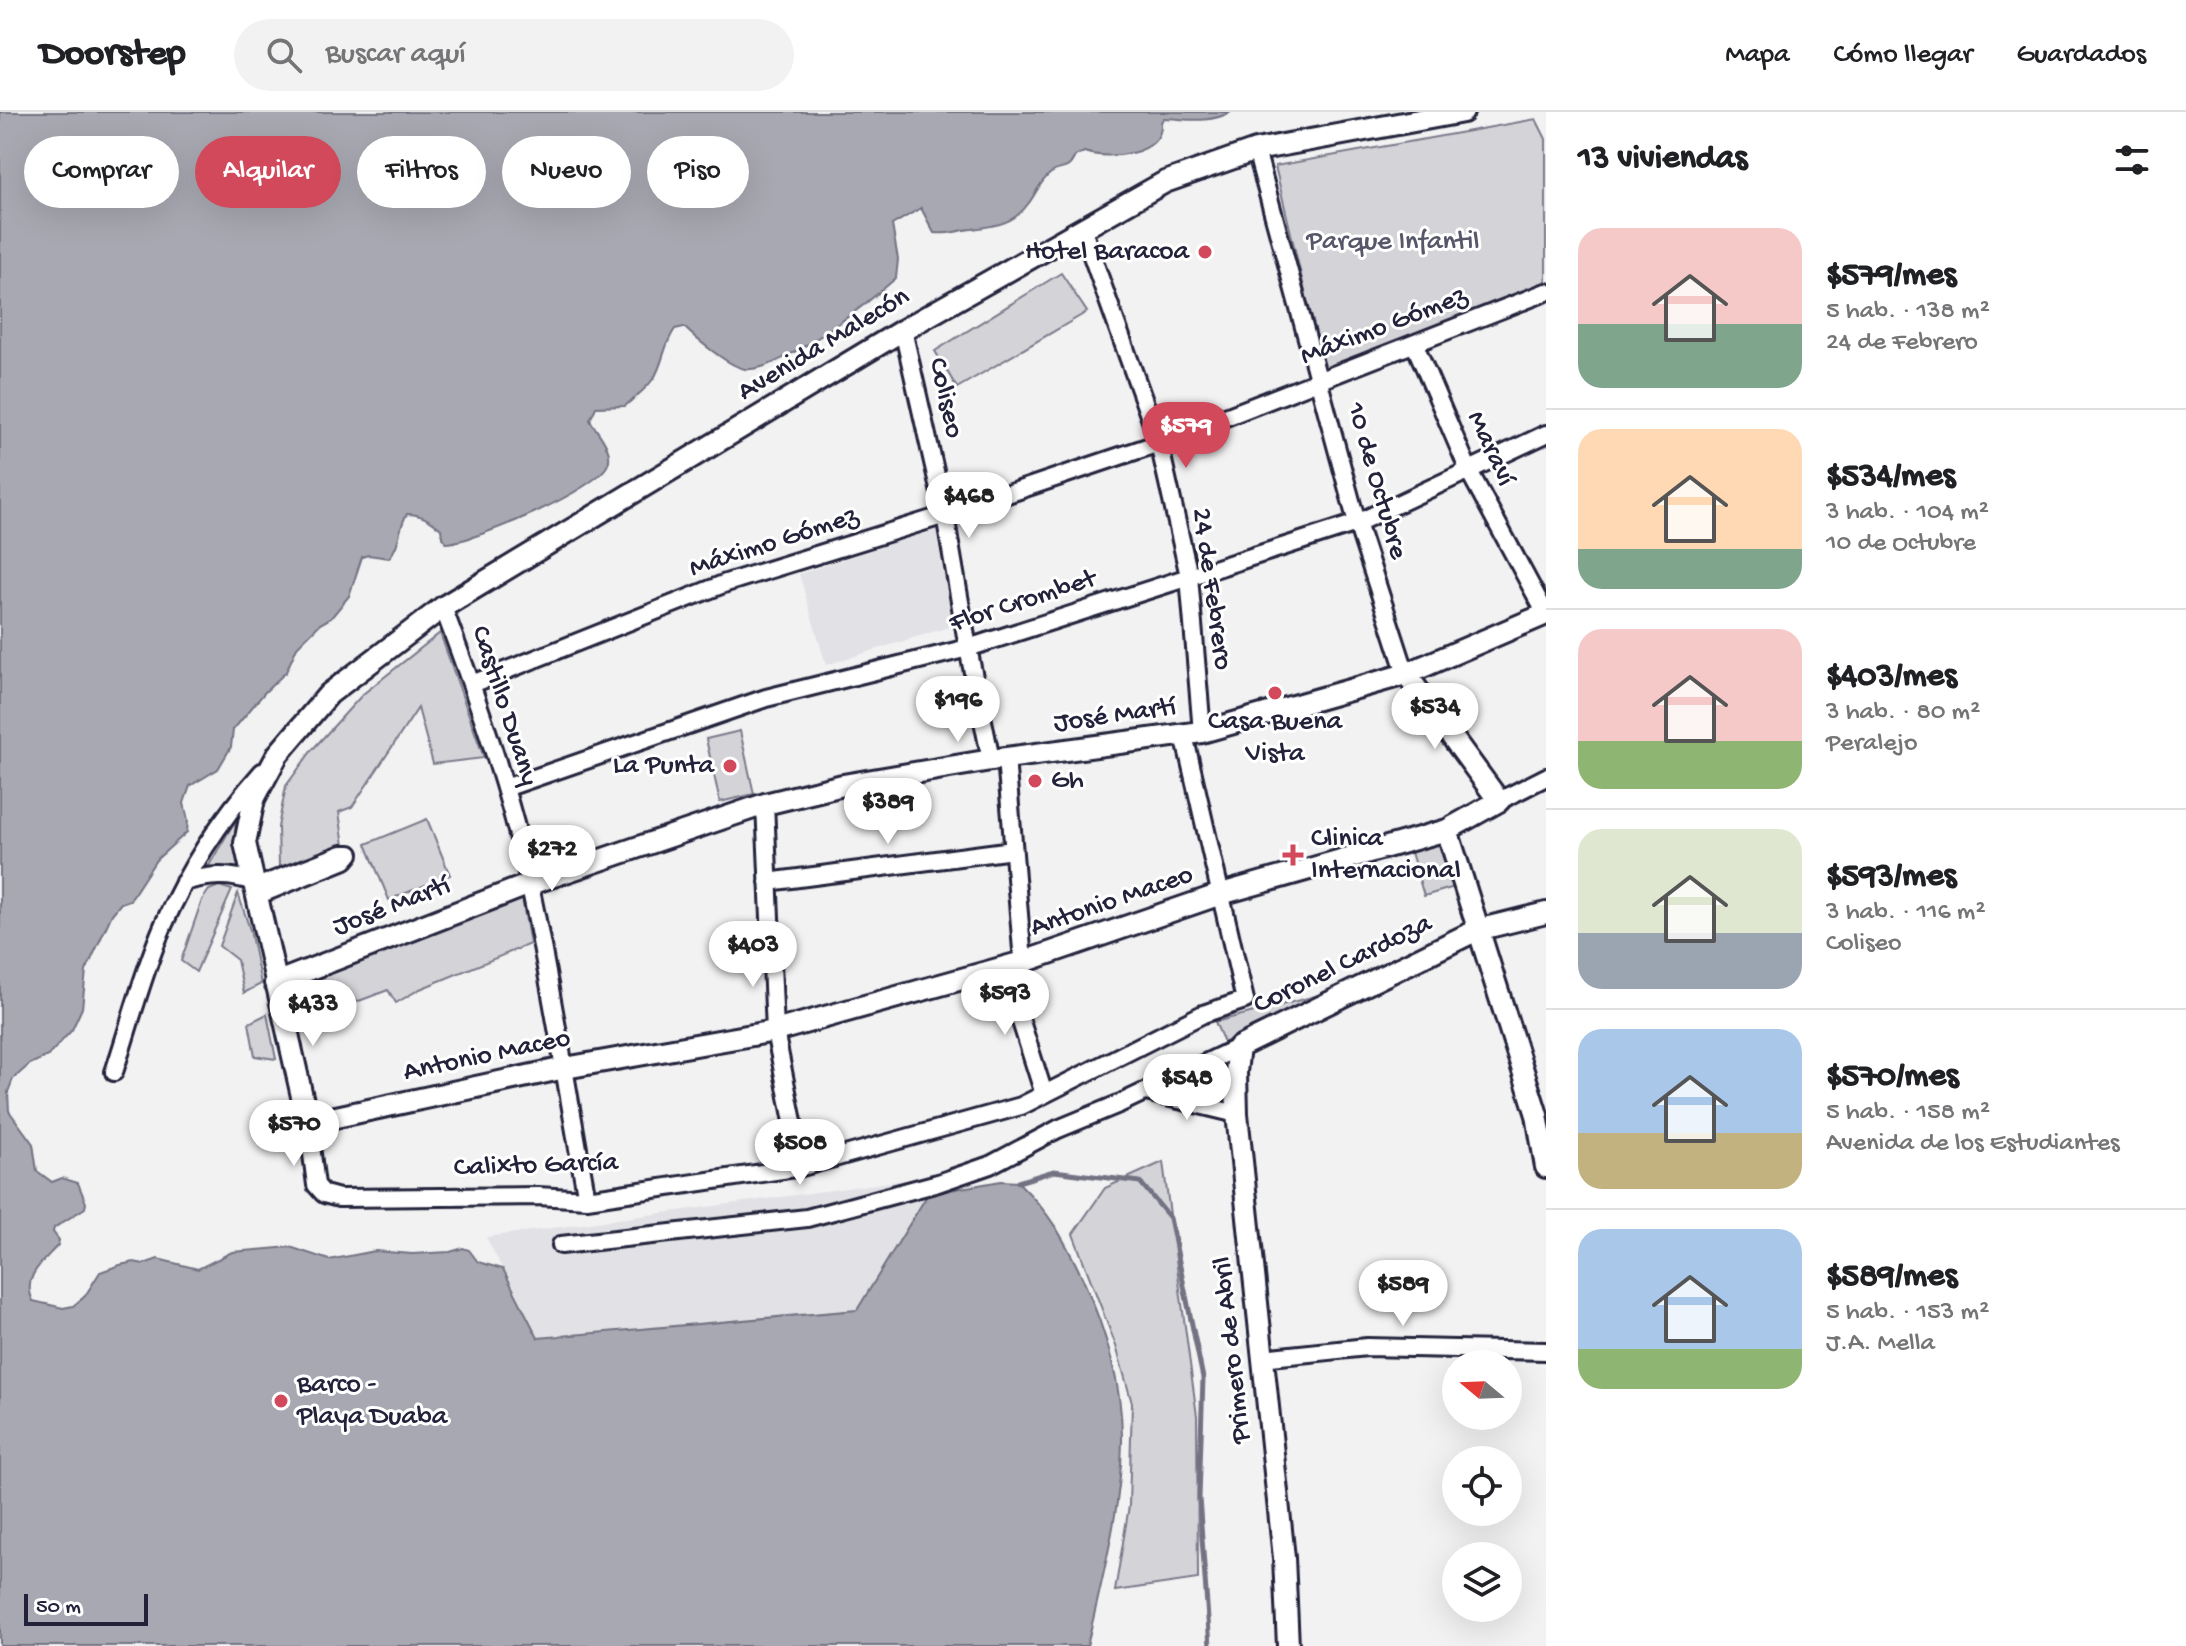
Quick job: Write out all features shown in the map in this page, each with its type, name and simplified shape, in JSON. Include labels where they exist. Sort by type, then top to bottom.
[{"type":"main road","name":"Avenida Malecón","points":[[255,888],[245,843],[254,799],[278,754],[329,694],[443,607],[903,330],[1165,182],[1256,150],[1463,112]]},
{"type":"main road","name":"José Martí","points":[[275,983],[530,884],[765,804],[843,785],[999,759],[1193,734],[1406,674],[1546,614]]},
{"type":"main road","name":"10 de Octubre","points":[[1406,674],[1499,801]]},
{"type":"main road","name":"Antonio Maceo","points":[[308,1123],[565,1068],[775,1031],[1013,965],[1221,894],[1447,830],[1499,801]]},
{"type":"main road","points":[[1447,830],[1537,1115],[1546,1167]]},
{"type":"main road","points":[[255,888],[308,1123]]},
{"type":"main road","points":[[1477,930],[1546,913]]},
{"type":"main road","name":"Coronel Cardoza","points":[[1239,1047],[1477,930]]},
{"type":"main road","name":"Primero de Abril","points":[[1239,1047],[1237,1114],[1284,1558],[1288,1646]]},
{"type":"street","name":"10 de Octubre","points":[[1256,150],[1357,523],[1406,674]]},
{"type":"street","name":"24 de Febrero","points":[[1082,228],[1159,443],[1189,576],[1193,734],[1221,894],[1245,1000]]},
{"type":"street","name":"Máximo Gómez","points":[[472,684],[726,583],[945,515],[1159,443],[1546,292]]},
{"type":"street","name":"Coliseo","points":[[903,330],[945,515],[968,648],[999,759],[1013,850],[1013,965],[1044,1094]]},
{"type":"street","name":"Maraví","points":[[1415,345],[1469,471],[1546,614]]},
{"type":"street","name":"Flor Crombet","points":[[505,788],[766,698],[968,648],[1357,523],[1546,434]]},
{"type":"street","name":"Castillo Duany","points":[[443,607],[472,684],[505,788],[530,884],[587,1199]]},
{"type":"street","name":"Avenida Malecón","points":[[114,1072],[162,929],[184,882],[214,832],[278,754]]},
{"type":"street","name":"Antonio Maceo","points":[[1499,801],[1546,777]]},
{"type":"street","points":[[765,804],[775,1031],[802,1167]]},
{"type":"street","points":[[768,882],[1013,850]]},
{"type":"street","points":[[184,882],[224,874],[255,888],[345,860],[350,854],[342,854],[255,888]]},
{"type":"street","name":"Calixto García","points":[[308,1123],[316,1185],[324,1194],[339,1198],[538,1196],[587,1199],[802,1167],[1021,1106],[1203,1014],[1245,1000]]},
{"type":"street","name":"Coronel Cardoza","points":[[561,1245],[807,1218],[938,1183],[990,1165],[1058,1129],[1146,1092],[1239,1047]]},
{"type":"street","points":[[1146,1092],[1237,1114]]},
{"type":"street","points":[[1261,1358],[1367,1347],[1546,1351]]},
{"type":"shaded area","points":[[0,112],[1231,112],[1206,119],[1164,118],[1154,142],[1133,153],[1107,155],[1084,152],[1075,156],[1067,167],[1047,176],[1023,211],[1003,223],[934,233],[921,208],[892,225],[898,259],[896,278],[824,334],[780,360],[745,369],[713,352],[684,327],[675,329],[654,378],[644,390],[625,406],[596,407],[590,420],[607,447],[608,464],[583,487],[560,500],[508,524],[447,543],[441,529],[433,523],[421,516],[407,514],[389,558],[362,557],[349,596],[331,618],[320,624],[297,647],[286,672],[233,730],[231,747],[218,769],[190,786],[184,803],[187,832],[156,860],[130,900],[121,903],[112,914],[86,971],[82,1008],[72,1030],[48,1056],[30,1064],[13,1079],[8,1092],[9,1111],[33,1144],[37,1171],[52,1182],[62,1178],[78,1183],[86,1203],[85,1208],[54,1228],[58,1245],[41,1263],[30,1284],[33,1301],[63,1308],[73,1306],[85,1296],[100,1272],[120,1265],[134,1262],[144,1264],[158,1259],[198,1269],[232,1252],[290,1247],[329,1260],[375,1251],[412,1254],[450,1252],[463,1248],[469,1250],[478,1262],[503,1269],[538,1338],[857,1310],[928,1194],[1001,1181],[1018,1182],[1055,1226],[1082,1277],[1098,1316],[1116,1378],[1122,1421],[1121,1468],[1110,1544],[1087,1646],[0,1646]]},
{"type":"shaded area","points":[[938,528],[955,625],[826,665],[799,574]]},
{"type":"shaded area","points":[[905,1180],[928,1194],[857,1310],[538,1338],[486,1237]]},
{"type":"green space","name":"Parque Infantil","points":[[1536,119],[1546,139],[1546,287],[1324,372],[1275,166]]},
{"type":"green space","points":[[1061,273],[1087,312],[957,388],[935,351]]},
{"type":"green space","points":[[440,633],[484,758],[433,764],[418,708],[352,807],[339,812],[344,845],[279,867],[278,827],[286,786],[312,750],[363,694]]},
{"type":"green space","name":"La Punta","points":[[740,731],[754,794],[720,802],[706,739]]},
{"type":"green space","points":[[427,819],[450,875],[389,900],[366,844]]},
{"type":"green space","points":[[235,821],[238,868],[208,867]]},
{"type":"green space","points":[[1439,841],[1446,844],[1458,886],[1424,896],[1410,849]]},
{"type":"green space","points":[[219,886],[232,890],[196,972],[181,961],[202,900],[209,890]]},
{"type":"green space","points":[[238,893],[250,930],[261,984],[244,993],[237,960],[219,946]]},
{"type":"green space","points":[[522,898],[530,944],[420,989],[396,1003],[388,990],[336,1013],[333,1007],[308,1012],[302,985]]},
{"type":"green space","points":[[1335,991],[1225,1045],[1215,1022]]},
{"type":"green space","points":[[267,1014],[276,1059],[255,1056],[249,1023]]},
{"type":"green space","points":[[1163,1162],[1197,1416],[1198,1579],[1115,1591],[1129,1506],[1132,1403],[1116,1346],[1073,1234],[1105,1188]]},
{"type":"waterway","points":[[1018,1182],[1054,1171],[1140,1182],[1170,1218],[1203,1378],[1199,1498],[1210,1646]]},
{"type":"place","name":"Hotel Baracoa","points":[[1205,252]]},
{"type":"place","name":"Casa Buena Vista","points":[[1275,693]]},
{"type":"place","name":"La Punta","points":[[730,766]]},
{"type":"place","name":"Gh","points":[[1035,781]]},
{"type":"place","name":"Clinica Internacional","points":[[1293,855]]},
{"type":"place","name":"Barco - Playa Duaba","points":[[281,1401]]}]
